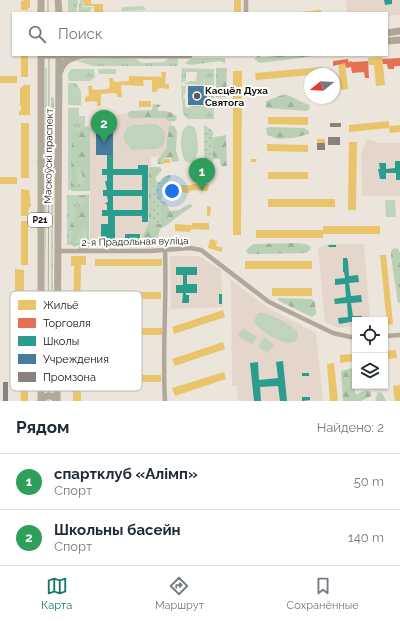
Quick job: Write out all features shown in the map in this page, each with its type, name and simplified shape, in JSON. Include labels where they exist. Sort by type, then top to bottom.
[{"type":"main road","points":[[40,0],[40,12]]},
{"type":"main road","points":[[58,0],[58,12]]},
{"type":"main road","points":[[388,32],[400,31]]},
{"type":"main road","points":[[388,41],[400,40]]},
{"type":"main road","name":"Маскоўскі праспект","points":[[40,56],[41,291]]},
{"type":"main road","name":"Маскоўскі праспект","points":[[57,291],[59,56]]},
{"type":"main road","points":[[59,77],[61,67],[65,62],[79,56]]},
{"type":"main road","points":[[40,161],[49,166],[58,161]]},
{"type":"main road","points":[[41,173],[49,168],[58,173]]},
{"type":"main road","points":[[41,401],[44,397],[49,395],[54,397],[57,401]]},
{"type":"street","points":[[246,0],[246,12]]},
{"type":"street","name":"2-я Прадольная вуліца","points":[[57,251],[150,251],[190,248],[201,250],[269,302],[333,333],[352,337]]},
{"type":"street","points":[[164,249],[166,289],[163,356],[165,401]]},
{"type":"street","points":[[388,336],[400,335]]},
{"type":"shaded area","points":[[346,0],[400,0],[400,15],[388,16],[388,12],[347,12]]},
{"type":"shaded area","points":[[132,112],[172,113],[172,155],[151,157],[151,245],[90,246],[90,120]]},
{"type":"shaded area","points":[[367,139],[380,143],[400,143],[400,196],[362,196],[361,154]]},
{"type":"shaded area","points":[[328,244],[364,244],[370,317],[352,317],[352,326],[339,328],[325,322],[318,248]]},
{"type":"shaded area","points":[[170,256],[199,256],[221,270],[223,307],[171,309]]},
{"type":"shaded area","points":[[231,280],[268,308],[316,333],[323,401],[238,401],[237,386],[232,386]]},
{"type":"green space","points":[[68,0],[78,0],[76,12],[68,12]]},
{"type":"green space","points":[[80,0],[83,0],[83,7],[93,7],[89,12],[78,12]]},
{"type":"green space","points":[[143,6],[146,9],[122,11],[121,9],[123,7]]},
{"type":"green space","points":[[258,56],[263,58],[273,56],[314,56],[260,63],[254,59]]},
{"type":"green space","points":[[114,58],[136,59],[142,63],[164,62],[169,58],[178,58],[178,66],[93,66],[74,60]]},
{"type":"green space","points":[[191,58],[225,58],[225,63],[220,61],[190,65],[185,63]]},
{"type":"green space","points":[[45,68],[47,68],[47,164],[45,162]]},
{"type":"green space","points":[[182,68],[214,69],[214,119],[188,119],[183,114],[181,86],[186,86],[183,98],[185,98],[185,107],[189,108],[191,106],[208,106],[209,85],[183,84],[190,81],[196,81],[197,72],[186,72],[186,81],[181,83]]},
{"type":"green space","points":[[216,68],[227,68],[226,97],[216,97]]},
{"type":"green space","points":[[71,69],[94,69],[95,77],[90,81],[69,81],[68,74]]},
{"type":"green space","points":[[98,69],[116,69],[116,74],[99,74]]},
{"type":"green space","points":[[68,83],[76,83],[81,91],[81,105],[68,105]]},
{"type":"green space","points":[[285,94],[309,105],[310,108],[307,111],[266,108],[266,101]]},
{"type":"green space","points":[[51,97],[54,97],[54,162],[51,165]]},
{"type":"green space","points":[[153,104],[161,105],[157,109],[159,111],[174,114],[177,118],[175,121],[169,121],[164,118],[129,117],[128,113],[130,111],[152,110]]},
{"type":"green space","points":[[68,108],[79,108],[79,116],[85,116],[85,190],[68,190]]},
{"type":"green space","points":[[157,124],[165,132],[163,146],[157,149],[132,150],[124,141],[124,134],[127,127],[133,125]]},
{"type":"green space","points":[[189,125],[194,127],[196,131],[198,143],[197,156],[194,161],[190,163],[185,161],[181,147],[183,131],[185,127]]},
{"type":"green space","points":[[204,125],[213,131],[213,170],[204,160]]},
{"type":"green space","points":[[88,126],[90,129],[90,191],[71,191],[72,130],[79,131]],"holes":[[[79,166],[84,179],[82,188],[78,187],[76,168]]]},
{"type":"green space","points":[[169,126],[174,126],[177,131],[176,150],[179,161],[172,162],[171,158],[163,158],[162,161],[164,164],[158,164],[157,160],[166,149]]},
{"type":"green space","points":[[266,128],[304,128],[309,131],[309,134],[293,138],[278,139],[267,135]]},
{"type":"green space","points":[[226,135],[227,166],[221,166],[220,159],[209,159],[210,138]]},
{"type":"green space","points":[[151,167],[160,167],[162,170],[156,177],[156,181],[160,183],[164,177],[169,175],[171,177],[164,187],[158,188],[158,194],[164,194],[163,197],[159,197],[160,202],[165,201],[170,211],[179,210],[189,204],[192,205],[192,207],[160,229],[157,240],[143,243],[143,235],[149,222],[149,169]]},
{"type":"green space","points":[[193,168],[208,169],[207,177],[194,177],[192,174]]},
{"type":"green space","points":[[47,170],[45,291],[45,291],[45,173]]},
{"type":"green space","points":[[51,170],[53,173],[53,291],[51,291]]},
{"type":"green space","points":[[152,183],[162,184],[161,224],[151,224]]},
{"type":"green space","points":[[89,194],[89,247],[88,249],[78,249],[79,246],[86,242],[85,229],[82,229],[76,240],[77,246],[74,247],[71,242],[73,233],[70,226],[76,215],[75,209],[77,206],[82,207],[86,201],[82,198],[79,199],[78,196]]},
{"type":"green space","points":[[67,195],[85,195],[85,245],[67,245]]},
{"type":"green space","points":[[385,200],[395,200],[396,217],[386,217]]},
{"type":"green space","points":[[253,244],[306,244],[311,247],[306,253],[248,254],[246,250]]},
{"type":"green space","points":[[394,248],[398,249],[400,253],[400,303],[398,303],[391,256],[391,251]]},
{"type":"green space","points":[[278,298],[312,299],[315,302],[316,314],[312,317],[281,302]]},
{"type":"green space","points":[[258,313],[267,314],[292,327],[298,333],[296,340],[292,343],[285,342],[269,335],[254,321]]},
{"type":"green space","points":[[243,328],[257,337],[252,344],[238,336]]},
{"type":"green space","points":[[264,338],[274,344],[268,353],[258,347]]},
{"type":"green space","points":[[352,368],[352,389],[355,389],[355,393],[357,394],[366,390],[371,392],[371,396],[361,401],[343,401],[341,371]]},
{"type":"green space","points":[[378,392],[382,393],[386,401],[375,401]]},
{"type":"building: Жильё","points":[[30,0],[30,8],[28,8],[28,10],[21,10],[21,1]]},
{"type":"building: Жильё","points":[[83,0],[91,0],[91,4],[103,4],[103,12],[94,12],[94,6],[84,6]]},
{"type":"building: Жильё","points":[[234,0],[241,0],[241,12],[234,12]]},
{"type":"building: Жильё","points":[[321,10],[321,12],[301,12]]},
{"type":"building: Жильё","points":[[21,56],[28,56],[28,77],[21,77]]},
{"type":"building: Жильё","points":[[382,57],[385,85],[376,86],[374,65],[368,65],[368,58]]},
{"type":"building: Жильё","points":[[338,63],[345,63],[348,89],[341,90],[340,68],[339,68]]},
{"type":"building: Жильё","points":[[304,69],[304,76],[256,80],[255,73]]},
{"type":"building: Жильё","points":[[233,71],[242,71],[241,235],[233,235]]},
{"type":"building: Жильё","points":[[161,72],[166,72],[165,84],[169,84],[169,89],[160,88],[157,89],[157,92],[152,92],[152,80],[143,80],[144,86],[121,85],[122,97],[117,97],[117,94],[114,93],[101,94],[101,106],[97,106],[97,102],[93,101],[85,102],[85,98],[89,95],[88,86],[92,86],[92,89],[96,90],[108,89],[110,86],[109,78],[113,78],[113,81],[116,82],[129,81],[129,76],[162,77]]},
{"type":"building: Жильё","points":[[0,76],[17,76],[17,83],[0,83]]},
{"type":"building: Жильё","points":[[24,85],[30,85],[30,115],[19,115],[19,111],[21,111],[20,89]]},
{"type":"building: Жильё","points":[[139,101],[151,101],[151,107],[139,107]]},
{"type":"building: Жильё","points":[[268,117],[308,117],[308,125],[268,124]]},
{"type":"building: Жильё","points":[[389,121],[389,126],[400,125],[400,132],[390,133],[389,128],[349,132],[349,125]]},
{"type":"building: Жильё","points":[[21,123],[29,123],[29,178],[21,178]]},
{"type":"building: Жильё","points":[[317,139],[325,139],[325,143],[317,143]]},
{"type":"building: Жильё","points":[[349,142],[357,142],[356,210],[348,210]]},
{"type":"building: Жильё","points":[[267,144],[308,145],[308,152],[267,151]]},
{"type":"building: Жильё","points":[[163,159],[170,159],[170,163],[163,163]]},
{"type":"building: Жильё","points":[[251,159],[257,159],[256,162],[251,162]]},
{"type":"building: Жильё","points":[[268,172],[308,172],[308,179],[268,179]]},
{"type":"building: Жильё","points":[[0,177],[17,177],[17,184],[0,184]]},
{"type":"building: Жильё","points":[[209,184],[208,191],[195,190],[190,191],[189,193],[175,192],[175,185]]},
{"type":"building: Жильё","points":[[21,189],[29,190],[31,207],[29,207],[28,216],[21,216]]},
{"type":"building: Жильё","points":[[268,199],[335,199],[335,207],[268,207]]},
{"type":"building: Жильё","points":[[207,206],[211,207],[210,216],[207,216]]},
{"type":"building: Жильё","points":[[21,221],[28,221],[28,265],[21,265]]},
{"type":"building: Жильё","points":[[192,223],[209,223],[209,230],[195,229],[190,230],[190,232],[175,231],[175,224],[192,225]]},
{"type":"building: Жильё","points":[[323,226],[380,226],[380,234],[323,234],[323,238],[256,238],[256,230],[323,230]]},
{"type":"building: Жильё","points":[[210,239],[217,241],[216,246],[223,248],[221,252],[208,248]]},
{"type":"building: Жильё","points":[[380,255],[386,255],[393,324],[388,325],[388,317],[386,317]]},
{"type":"building: Жильё","points":[[71,256],[86,256],[86,265],[81,265],[81,291],[74,291],[74,266],[71,266]]},
{"type":"building: Жильё","points":[[95,259],[162,259],[162,266],[95,266]]},
{"type":"building: Жильё","points":[[245,261],[312,261],[312,269],[245,269]]},
{"type":"building: Жильё","points":[[15,269],[24,270],[24,291],[15,291]]},
{"type":"building: Жильё","points":[[272,288],[312,288],[312,296],[272,296]]},
{"type":"building: Жильё","points":[[142,292],[161,292],[161,299],[142,299]]},
{"type":"building: Жильё","points":[[223,310],[225,317],[174,334],[172,327]]},
{"type":"building: Жильё","points":[[142,328],[162,328],[162,335],[142,335]]},
{"type":"building: Жильё","points":[[223,342],[225,349],[175,366],[172,359]]},
{"type":"building: Жильё","points":[[396,350],[397,358],[388,359],[388,351]]},
{"type":"building: Жильё","points":[[352,354],[352,361],[340,363],[340,355]]},
{"type":"building: Жильё","points":[[334,363],[338,401],[330,401],[327,364]]},
{"type":"building: Жильё","points":[[224,372],[226,379],[175,396],[172,388]]},
{"type":"building: Жильё","points":[[142,375],[161,375],[161,382],[142,382]]},
{"type":"building: Жильё","points":[[400,385],[400,401],[395,401],[393,386]]},
{"type":"building: Жильё","points":[[20,391],[28,391],[28,401],[21,401]]},
{"type":"building: Жильё","points":[[73,391],[81,391],[81,401],[73,401]]},
{"type":"building: Торговля","points":[[400,58],[400,66],[394,66],[394,69],[388,69],[387,64],[383,64],[382,59]]},
{"type":"building: Торговля","points":[[348,59],[349,63],[350,61],[368,61],[369,78],[365,78],[364,72],[352,73],[351,67],[346,68],[345,63],[333,66],[333,61]]},
{"type":"building: Школы","points":[[384,0],[392,0],[392,4],[385,5]]},
{"type":"building: Школы","points":[[107,155],[113,155],[113,169],[138,169],[138,165],[148,165],[148,222],[142,222],[142,216],[115,216],[115,240],[101,240],[101,224],[108,224],[108,216],[102,216],[102,210],[107,210],[107,205],[105,203],[108,202],[107,196],[103,196],[103,190],[107,190],[105,181],[107,181],[107,175],[102,175],[102,169],[107,169]],"holes":[[[113,175],[142,175],[142,190],[113,190]],[[113,196],[142,196],[142,210],[113,210]]]},
{"type":"building: Школы","points":[[395,161],[400,161],[400,180],[396,180],[396,173],[386,173],[386,179],[380,179],[378,169],[380,169],[379,163],[386,163],[386,169],[395,168]]},
{"type":"building: Школы","points":[[125,234],[140,234],[140,241],[125,241]]},
{"type":"building: Школы","points":[[328,245],[336,245],[336,247],[329,247]]},
{"type":"building: Школы","points":[[343,258],[347,258],[349,276],[358,275],[359,282],[349,283],[351,296],[361,295],[362,302],[351,303],[353,316],[362,317],[352,317],[352,322],[339,324],[338,318],[348,317],[347,303],[335,304],[334,299],[346,297],[345,284],[335,285],[335,279],[345,278],[343,272]]},
{"type":"building: Школы","points":[[176,267],[197,267],[197,275],[187,275],[187,284],[197,284],[197,293],[186,293],[186,295],[189,295],[189,303],[182,303],[183,293],[176,293],[176,285],[183,285],[183,275],[176,275]]},
{"type":"building: Школы","points":[[219,294],[222,294],[222,304],[219,304]]},
{"type":"building: Школы","points":[[283,361],[287,401],[280,401],[278,386],[260,387],[261,401],[254,401],[250,363],[258,362],[259,380],[278,378],[276,362]]},
{"type":"building: Школы","points":[[302,373],[309,373],[309,376],[302,376]]},
{"type":"building: Школы","points":[[302,397],[310,397],[310,400],[302,401]]},
{"type":"building: Учреждения","name":"Касцёл Духа Святога","points":[[188,86],[207,86],[207,105],[188,105]]},
{"type":"building: Учреждения","points":[[96,131],[113,131],[113,155],[96,155]]},
{"type":"building: Промзона","points":[[330,123],[341,123],[341,127],[330,127]]},
{"type":"building: Промзона","points":[[328,137],[340,137],[340,145],[328,145]]},
{"type":"building: Промзона","points":[[317,143],[325,143],[325,150],[317,150]]},
{"type":"building: Промзона","points":[[3,382],[8,382],[8,401],[3,401]]},
{"type":"tram line","points":[[48,0],[48,12]]},
{"type":"tram line","points":[[48,291],[49,56]]},
{"type":"tram line","points":[[48,391],[48,401]]},
{"type":"place","name":"Касцёл Духа Святога","points":[[197,96]]},
{"type":"place","name":"Школьны басейн","points":[[104,143]]},
{"type":"place","name":"спартклуб «Алімп»","points":[[202,191]]}]
